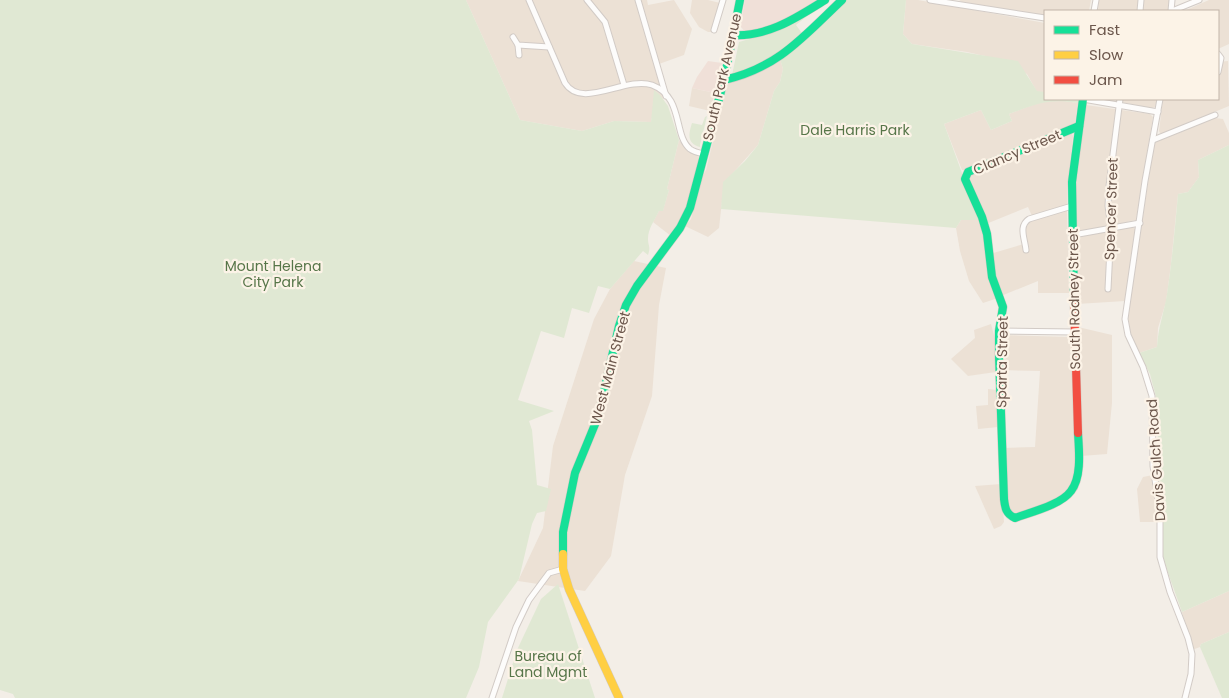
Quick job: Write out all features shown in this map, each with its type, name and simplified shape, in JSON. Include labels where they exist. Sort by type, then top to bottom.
[{"type":"street","points":[[529,0],[565,83],[574,92],[584,95],[624,85],[652,85],[666,96],[673,105],[688,148],[704,154]]},
{"type":"street","points":[[588,0],[605,22],[624,85]]},
{"type":"street","points":[[638,0],[666,96]]},
{"type":"street","points":[[714,30],[721,0]]},
{"type":"street","name":"South Park Avenue","points":[[704,154],[724,80],[740,0]]},
{"type":"street","points":[[733,35],[742,37],[755,35],[782,25],[826,0]]},
{"type":"street","points":[[724,80],[735,79],[749,74],[783,54],[806,36],[842,0]]},
{"type":"street","points":[[930,0],[953,2],[1044,18]]},
{"type":"street","points":[[1174,10],[1199,0]]},
{"type":"street","points":[[513,37],[518,45],[519,55]]},
{"type":"street","points":[[518,45],[549,47]]},
{"type":"street","points":[[1219,55],[1221,58],[1219,67]]},
{"type":"street","points":[[652,85],[656,77],[656,66]]},
{"type":"street","name":"South Rodney Street","points":[[1067,496],[1077,485],[1072,182],[1083,100]]},
{"type":"street","points":[[1095,100],[1119,102],[1158,112]]},
{"type":"street","name":"Davis Gulch Road","points":[[1160,100],[1125,324],[1130,340],[1148,378],[1152,396],[1154,424],[1153,466],[1160,513],[1160,557],[1192,654],[1192,674],[1185,698]]},
{"type":"street","name":"Spencer Street","points":[[1108,289],[1111,228],[1108,206],[1109,186],[1119,102]]},
{"type":"street","points":[[1153,140],[1215,115]]},
{"type":"street","name":"Clancy Street","points":[[967,184],[965,179],[968,172],[1079,126]]},
{"type":"street","name":"West Main Street","points":[[619,698],[578,611],[563,569],[562,540],[576,473],[598,417],[624,312],[637,286],[684,222],[690,208],[704,154]]},
{"type":"street","name":"Sparta Street","points":[[967,184],[982,218],[992,277],[1003,307],[1000,331],[1000,422],[1005,510],[1008,515],[1015,518],[1067,496]]},
{"type":"street","points":[[1026,250],[1022,227],[1024,222],[1072,206]]},
{"type":"street","points":[[1073,235],[1140,223]]},
{"type":"street","points":[[1000,331],[1075,332]]},
{"type":"street","points":[[492,698],[516,626],[529,600],[549,573],[563,569]]},
{"type":"shaded area","points":[[466,0],[647,0],[648,5],[674,0],[692,29],[684,55],[659,64],[665,83],[663,99],[657,93],[651,122],[614,121],[582,131],[520,120]]},
{"type":"shaded area","points":[[692,0],[708,0],[720,3],[712,32],[699,27],[690,13]]},
{"type":"shaded area","points":[[745,0],[820,0],[799,13],[767,28],[746,33],[741,27]]},
{"type":"shaded area","points":[[906,0],[918,0],[1044,23],[1044,92],[1037,92],[1027,74],[985,56],[912,44],[903,34]]},
{"type":"shaded area","points":[[959,0],[1091,0],[1089,10],[1044,10],[1044,16]]},
{"type":"shaded area","points":[[1099,0],[1138,0],[1137,10],[1098,10]]},
{"type":"shaded area","points":[[1143,0],[1169,0],[1168,10],[1142,10]]},
{"type":"shaded area","points":[[1209,0],[1229,0],[1229,44],[1219,49],[1219,10],[1186,10]]},
{"type":"shaded area","points":[[780,59],[783,69],[780,82],[774,91],[758,145],[724,183],[719,228],[708,237],[685,226],[691,219],[702,177],[706,170],[727,84]]},
{"type":"shaded area","points":[[708,61],[722,63],[715,93],[692,88]]},
{"type":"shaded area","points":[[1228,61],[1229,106],[1160,133],[1163,100],[1219,100],[1219,62]]},
{"type":"shaded area","points":[[692,88],[715,93],[710,111],[689,106]]},
{"type":"shaded area","points":[[1058,100],[1078,103],[1075,123],[987,163],[962,170],[944,124],[981,110],[991,130],[1012,121],[1009,114],[1038,103]]},
{"type":"shaded area","points":[[1122,100],[1157,100],[1155,107],[1151,108],[1121,102]]},
{"type":"shaded area","points":[[1086,105],[1150,114],[1153,117],[1136,220],[1076,233],[1075,194]]},
{"type":"shaded area","points":[[1215,118],[1223,119],[1229,133],[1229,145],[1198,160],[1199,177],[1188,192],[1178,194],[1166,302],[1158,328],[1157,347],[1139,353],[1129,332],[1128,317],[1154,143]]},
{"type":"shaded area","points":[[1070,133],[1073,136],[1067,206],[1032,216],[1028,207],[986,224],[967,178],[970,175]]},
{"type":"shaded area","points":[[679,140],[687,150],[697,155],[699,159],[686,214],[671,236],[653,222],[659,211],[663,210]]},
{"type":"shaded area","points":[[1067,210],[1069,293],[1038,293],[1038,281],[1001,296],[990,254],[1027,243],[1024,227],[1028,222]]},
{"type":"shaded area","points":[[961,220],[980,220],[998,298],[983,303],[969,281],[960,251],[956,228]]},
{"type":"shaded area","points":[[1132,226],[1135,229],[1125,301],[1077,304],[1075,238]]},
{"type":"shaded area","points":[[634,261],[666,268],[659,305],[652,396],[625,475],[611,556],[585,591],[518,581],[543,528],[553,446],[594,319],[610,289]]},
{"type":"shaded area","points":[[991,324],[995,339],[996,372],[968,376],[951,359],[975,338],[974,330]]},
{"type":"shaded area","points":[[1078,327],[1112,335],[1112,403],[1107,454],[1081,456]]},
{"type":"shaded area","points":[[1002,335],[1071,337],[1076,437],[1075,481],[1072,488],[1056,499],[1017,514],[1008,512],[1004,448],[1035,447],[1040,371],[1001,370]]},
{"type":"shaded area","points":[[988,389],[997,390],[998,427],[978,429],[976,406],[988,405]]},
{"type":"shaded area","points":[[1153,475],[1158,522],[1140,522],[1137,489],[1143,477]]},
{"type":"shaded area","points":[[1001,484],[1004,522],[1001,526],[994,529],[975,486]]},
{"type":"shaded area","points":[[1229,591],[1229,632],[1192,650],[1182,612]]},
{"type":"green space","name":"Mount Helena City Park","points":[[0,0],[466,0],[520,120],[582,131],[614,121],[651,122],[654,90],[668,106],[679,140],[663,211],[659,211],[649,231],[648,255],[643,251],[610,289],[598,286],[589,313],[572,308],[564,338],[541,331],[518,400],[554,411],[529,421],[532,430],[537,485],[551,489],[546,511],[537,513],[532,524],[519,579],[488,622],[479,667],[466,698],[15,698],[13,694],[0,690]]},
{"type":"green space","name":"Dale Harris Park","points":[[845,0],[906,0],[903,34],[912,44],[1018,61],[1037,91],[1044,92],[1044,100],[1079,100],[1078,103],[1058,101],[1027,107],[1009,114],[1012,121],[991,130],[981,110],[944,124],[980,220],[961,220],[956,228],[721,209],[723,182],[745,161],[758,145],[774,91],[780,82],[783,69],[780,59]]},
{"type":"green space","points":[[812,12],[796,25],[804,36],[761,65],[732,75],[739,42],[770,33]]},
{"type":"green space","points":[[707,116],[700,147],[692,143],[690,130],[692,123],[702,125]]},
{"type":"green space","points":[[1229,145],[1229,591],[1182,612],[1162,556],[1163,530],[1161,492],[1157,465],[1156,397],[1150,374],[1139,353],[1157,347],[1169,282],[1178,194],[1188,192],[1199,177],[1198,160]]},
{"type":"green space","name":"Bureau of Land Mgmt","points":[[558,584],[595,698],[502,698],[517,650],[541,599]]},
{"type":"green space","points":[[1229,632],[1229,698],[1222,698],[1200,647],[1201,644]]},
{"type":"traffic: fast","points":[[563,554],[563,532],[575,473],[598,417],[619,326],[626,305],[637,286],[680,228],[690,208],[724,80],[740,0]]},
{"type":"traffic: fast","points":[[733,35],[746,35],[770,30],[792,20],[825,0]]},
{"type":"traffic: fast","points":[[724,80],[743,75],[775,59],[802,38],[842,0]]},
{"type":"traffic: fast","points":[[1074,301],[1072,182],[1083,100]]},
{"type":"traffic: fast","points":[[1078,433],[1078,471],[1071,491],[1060,500],[1045,508],[1015,518],[1010,515],[1004,499],[999,356],[999,331],[1003,307],[992,277],[987,234],[982,217],[965,179],[968,172],[1079,126]]},
{"type":"traffic: slow","points":[[563,554],[563,569],[569,589],[619,698]]},
{"type":"traffic: jam","points":[[1074,301],[1078,433]]}]
